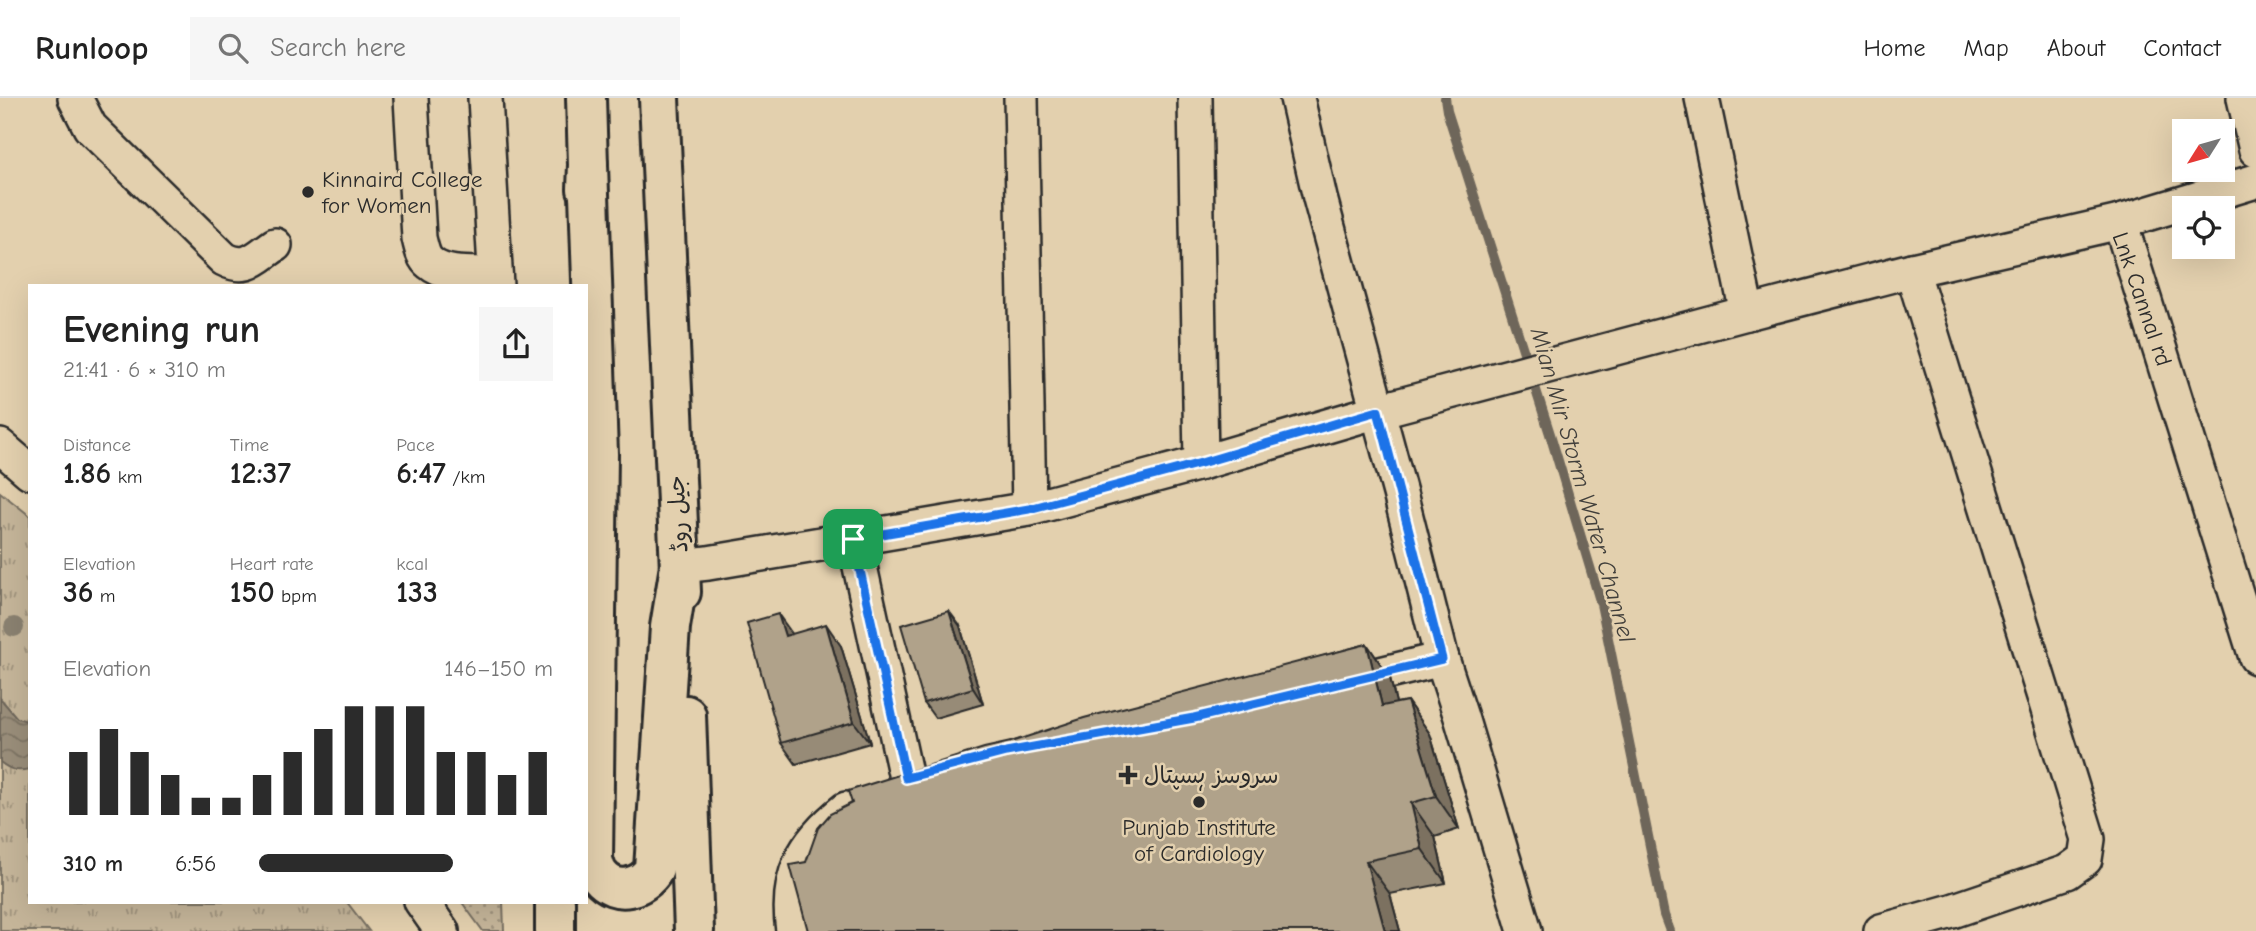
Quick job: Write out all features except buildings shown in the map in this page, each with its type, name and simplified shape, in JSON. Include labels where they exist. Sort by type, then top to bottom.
[{"type":"main road","points":[[586,98],[598,454],[593,860],[598,875],[608,884],[626,889],[641,884],[649,878],[654,869],[670,627],[680,566]]},
{"type":"main road","name":"جیل روڈ","points":[[659,98],[694,931]]},
{"type":"main road","points":[[579,284],[589,165]]},
{"type":"main road","points":[[555,904],[555,931]]},
{"type":"street","points":[[75,98],[90,127],[224,259],[237,265],[251,262],[275,245]]},
{"type":"street","points":[[411,98],[419,238],[424,253],[429,263],[446,271],[496,280],[485,98]]},
{"type":"street","points":[[1021,98],[1029,509]]},
{"type":"street","points":[[1195,98],[1201,463]]},
{"type":"street","points":[[1297,98],[1320,198],[1442,659],[1525,931]]},
{"type":"street","points":[[1702,98],[1747,313]]},
{"type":"street","points":[[2244,98],[2256,150]]},
{"type":"street","points":[[2120,222],[2256,181]]},
{"type":"street","name":"Lnk Cannal rd","points":[[680,566],[1029,509],[1201,463],[1378,411],[1747,313],[1912,270],[2120,222],[2256,657]]},
{"type":"street","points":[[1881,931],[1956,921],[2067,872],[2085,859],[2088,839],[1912,270]]},
{"type":"street","points":[[0,446],[28,470]]},
{"type":"street","points":[[793,931],[792,896],[797,867],[813,841],[843,812],[898,782],[853,539]]},
{"type":"street","points":[[1311,690],[1442,659]]},
{"type":"street","points":[[423,904],[442,931]]},
{"type":"green space","points":[[0,492],[28,514],[28,904],[348,904],[369,931],[0,931]]},
{"type":"green space","points":[[463,904],[503,904],[504,931],[483,931]]},
{"type":"water","points":[[0,698],[17,718],[28,721],[28,769],[14,770],[0,762]]},
{"type":"waterway","name":"Mian Mir Storm Water Channel","points":[[1445,98],[1601,604],[1664,915],[1670,931]]},
{"type":"place","name":"Kinnaird College for Women","points":[[308,192]]},
{"type":"place","name":"سروسز ہسپتال","points":[[1128,775]]},
{"type":"place","name":"Punjab Institute of Cardiology","points":[[1199,802]]},
{"type":"route","points":[[1378,411],[1442,659],[1194,718],[1006,752],[906,778],[853,539],[1029,509],[1201,463],[1378,411]]}]
